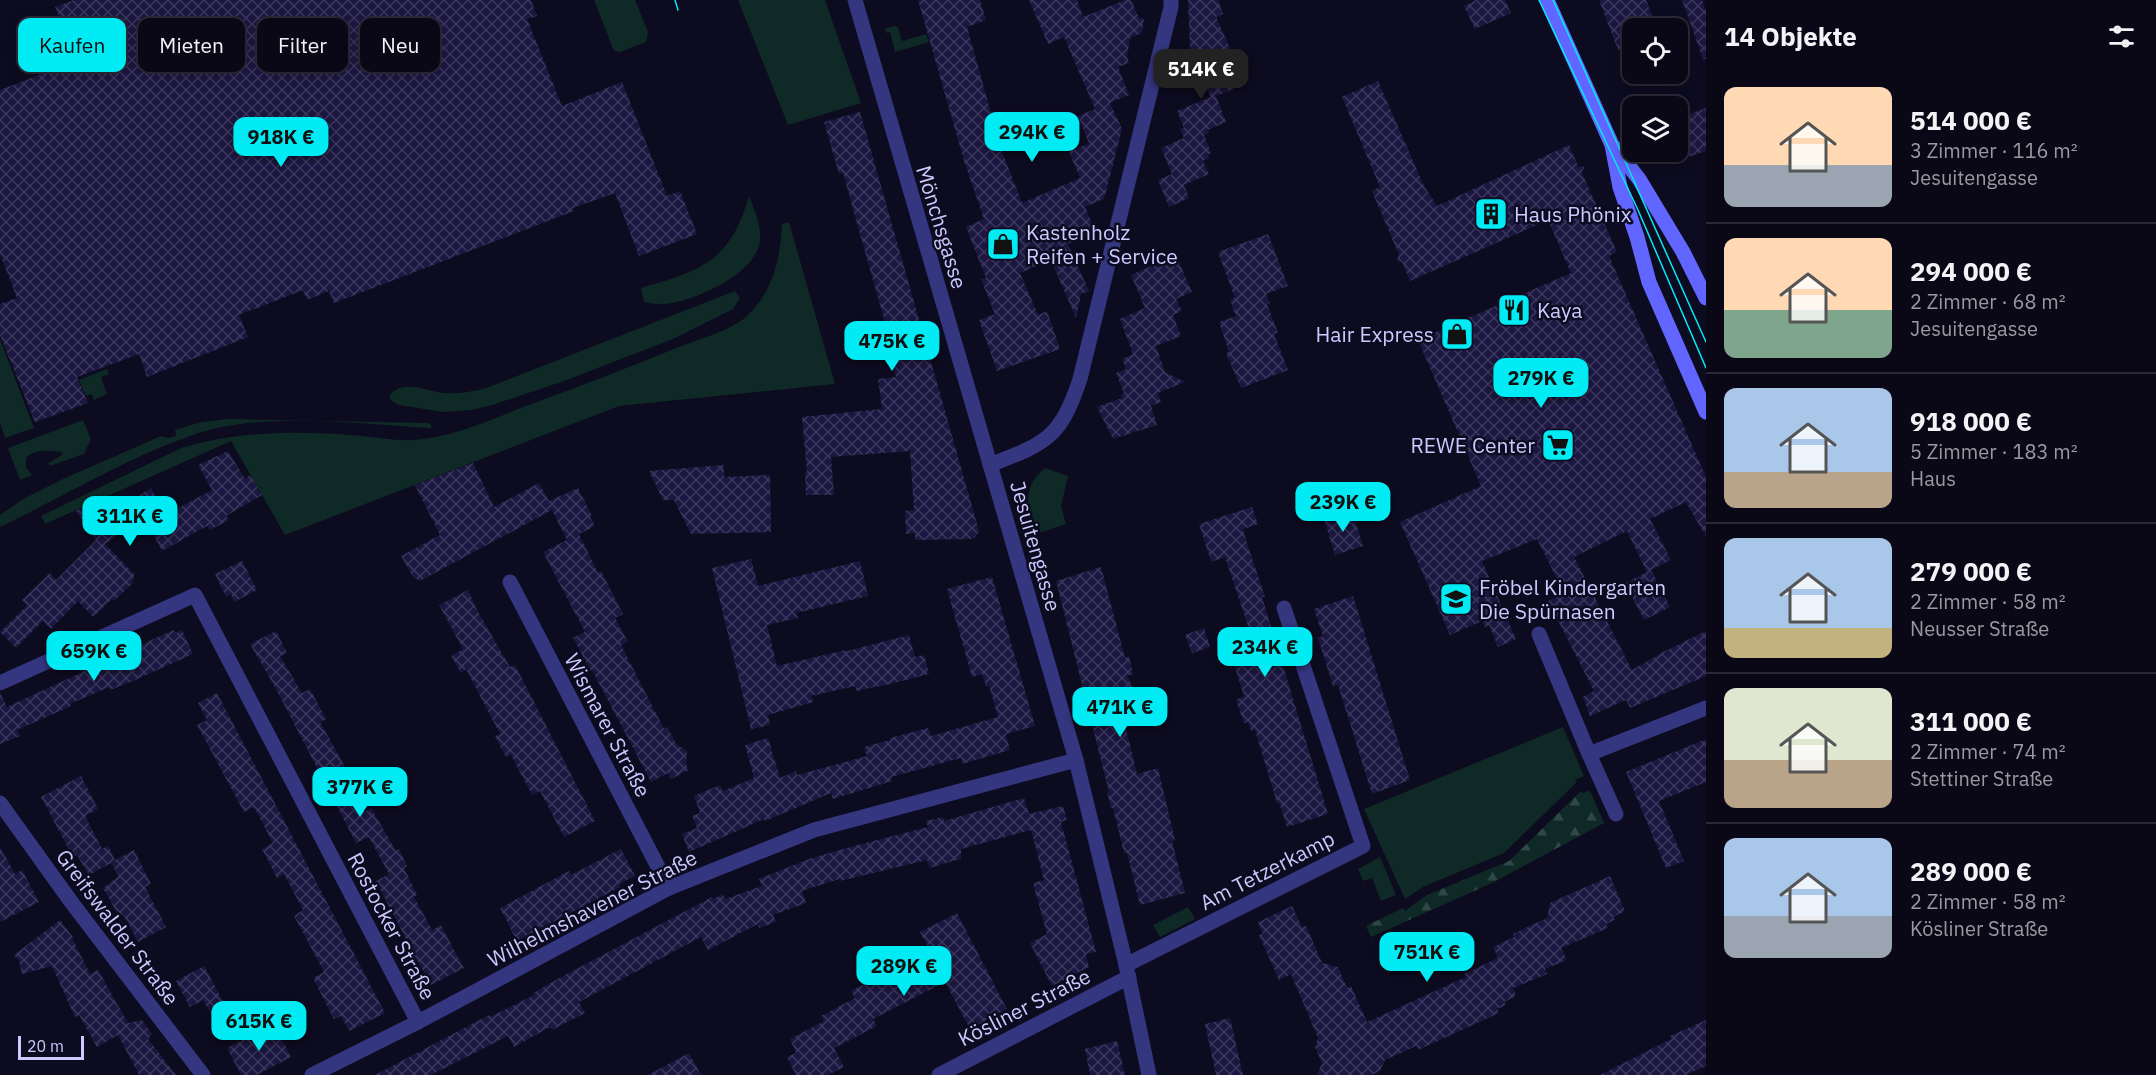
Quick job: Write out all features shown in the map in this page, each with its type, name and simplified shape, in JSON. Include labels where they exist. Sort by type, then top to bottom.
[{"type":"main road","points":[[1547,0],[1612,144],[1639,179],[1683,252],[1706,298]]},
{"type":"main road","points":[[1612,144],[1620,187],[1637,237],[1648,282],[1706,412]]},
{"type":"street","name":"Mönchsgasse","points":[[855,0],[990,465]]},
{"type":"street","name":"Jesuitengasse","points":[[1149,1075],[1128,971],[1076,760],[990,465],[1034,448],[1062,423],[1070,408],[1080,379],[1171,0]]},
{"type":"street","name":"Wismarer Straße","points":[[510,582],[669,888]]},
{"type":"street","name":"Rostocker Straße","points":[[0,683],[195,595],[418,1022]]},
{"type":"street","name":"Am Tetzerkamp","points":[[1128,971],[1364,846],[1284,608]]},
{"type":"street","points":[[1539,634],[1616,814]]},
{"type":"street","points":[[1589,754],[1706,708]]},
{"type":"street","name":"Wilhelmshavener Straße","points":[[312,1075],[418,1022],[669,888],[814,830],[1076,760]]},
{"type":"street","name":"Greifswalder Straße","points":[[0,802],[72,903],[203,1075]]},
{"type":"street","name":"Kösliner Straße","points":[[939,1075],[1128,971]]},
{"type":"green space","points":[[594,0],[635,0],[648,32],[646,42],[620,52],[614,51]]},
{"type":"green space","points":[[738,0],[825,0],[861,103],[788,125]]},
{"type":"green space","points":[[898,27],[902,41],[926,34],[929,42],[895,52],[890,32],[886,33],[885,28]]},
{"type":"green space","points":[[749,196],[760,230],[760,241],[756,253],[748,263],[725,282],[697,296],[669,304],[644,302],[641,288],[697,268],[711,260],[723,249],[733,236]]},
{"type":"green space","points":[[789,222],[835,384],[619,406],[285,535],[231,441],[45,524],[41,516],[179,449],[200,443],[242,436],[285,433],[405,440],[428,439],[485,422],[713,335],[741,321],[764,295],[774,273],[780,249],[782,224]]},
{"type":"green space","points":[[735,291],[740,298],[733,309],[673,339],[564,381],[492,405],[472,410],[443,412],[399,405],[390,400],[390,395],[396,390],[408,387],[449,393],[486,388]]},
{"type":"green space","points":[[0,339],[34,428],[5,438],[0,423]]},
{"type":"green space","points":[[107,369],[109,374],[101,377],[107,394],[94,400],[92,394],[86,396],[79,380]]},
{"type":"green space","points":[[229,419],[428,423],[431,428],[341,422],[278,421],[218,428],[165,445],[0,527],[0,515],[25,498],[63,479],[161,436],[168,438],[176,436],[175,430],[201,422]]},
{"type":"green space","points":[[83,420],[91,439],[84,454],[50,466],[48,463],[62,455],[62,452],[34,453],[26,458],[26,467],[32,475],[20,480],[8,448]]},
{"type":"green space","points":[[1045,468],[1068,476],[1061,506],[1066,524],[1033,535],[1028,499],[1033,482]]},
{"type":"green space","points":[[1563,727],[1584,776],[1575,780],[1577,782],[1504,853],[1423,887],[1405,899],[1364,809]]},
{"type":"green space","points":[[1581,791],[1591,793],[1604,823],[1492,883],[1371,937],[1366,926],[1403,908],[1405,911],[1427,895],[1509,861]]},
{"type":"green space","points":[[1380,857],[1396,895],[1381,901],[1372,878],[1363,881],[1358,869]]},
{"type":"green space","points":[[1188,907],[1195,919],[1160,937],[1153,925]]},
{"type":"building","points":[[74,0],[531,0],[537,16],[527,19],[562,106],[622,82],[667,196],[680,191],[697,234],[639,256],[615,193],[573,208],[574,211],[334,303],[329,291],[307,300],[303,290],[239,315],[248,337],[147,377],[139,354],[77,377],[88,403],[35,422],[0,335],[0,304],[17,298],[0,254],[0,90],[47,72],[126,72],[126,18],[60,18],[55,7]]},
{"type":"building","points":[[918,0],[980,0],[986,20],[967,27],[991,113],[987,115],[998,150],[1001,149],[1022,203],[1080,178],[1069,152],[1089,143],[1078,116],[1095,109],[1064,37],[1048,44],[1029,0],[1077,0],[1083,17],[1125,0],[1131,0],[1139,18],[1144,19],[1142,33],[1130,38],[1127,57],[1129,63],[1118,67],[1129,95],[1110,103],[1122,129],[1104,199],[1085,207],[1096,232],[1068,244],[1089,291],[1081,294],[1076,318],[1051,260],[1020,273],[1038,315],[1047,311],[1060,349],[997,371],[979,320],[995,314],[981,279],[986,278],[966,227],[984,219],[965,164]]},
{"type":"building","points":[[1188,0],[1218,0],[1223,14],[1216,17],[1246,84],[1216,96],[1226,122],[1208,130],[1209,133],[1204,135],[1211,153],[1208,155],[1209,158],[1203,161],[1209,174],[1184,185],[1189,198],[1169,207],[1158,180],[1172,174],[1161,148],[1184,138],[1180,129],[1184,128],[1177,111],[1211,97],[1190,49]]},
{"type":"building","points":[[1476,0],[1505,0],[1511,13],[1475,29],[1464,6]]},
{"type":"building","points":[[1599,0],[1646,0],[1653,18],[1622,18],[1622,49],[1618,50]]},
{"type":"building","points":[[1682,0],[1702,0],[1706,11],[1706,59],[1703,59]]},
{"type":"building","points":[[1378,81],[1424,186],[1437,206],[1569,145],[1578,166],[1584,167],[1582,173],[1617,252],[1609,256],[1706,477],[1706,537],[1686,502],[1650,519],[1671,560],[1647,572],[1627,531],[1574,557],[1632,670],[1706,631],[1706,676],[1630,708],[1626,700],[1590,716],[1583,697],[1594,691],[1548,601],[1564,593],[1537,539],[1482,561],[1516,639],[1498,647],[1489,625],[1485,627],[1482,621],[1450,635],[1400,522],[1481,486],[1418,340],[1571,273],[1548,220],[1410,281],[1402,262],[1397,260],[1399,255],[1372,191],[1380,187],[1342,97]]},
{"type":"building","points":[[1706,108],[1706,151],[1688,157],[1688,114]]},
{"type":"building","points":[[860,112],[979,531],[971,539],[915,540],[915,533],[906,534],[905,511],[914,510],[910,451],[831,457],[834,495],[806,495],[805,472],[807,472],[802,417],[882,409],[878,379],[896,377],[886,341],[890,340],[843,173],[839,174],[824,122]]},
{"type":"building","points":[[1268,234],[1288,286],[1266,294],[1270,303],[1267,304],[1278,333],[1274,334],[1288,370],[1241,388],[1226,353],[1229,352],[1219,322],[1236,316],[1230,300],[1235,298],[1218,252]]},
{"type":"building","points":[[1176,255],[1192,292],[1176,299],[1182,311],[1173,315],[1181,336],[1156,346],[1165,372],[1185,382],[1158,393],[1161,402],[1151,406],[1157,425],[1113,439],[1097,407],[1122,398],[1121,395],[1124,393],[1116,373],[1126,369],[1122,359],[1133,354],[1120,319],[1145,308],[1131,275]]},
{"type":"building","points":[[228,451],[245,479],[250,475],[262,495],[226,516],[229,520],[210,530],[207,526],[162,551],[144,516],[105,544],[134,574],[133,583],[114,601],[112,599],[93,617],[78,601],[51,629],[43,621],[16,648],[0,632],[27,605],[22,600],[50,573],[56,580],[96,540],[76,511],[92,504],[106,518],[151,488],[165,515],[212,490],[198,465]]},
{"type":"building","points":[[473,463],[494,507],[539,483],[549,501],[578,488],[595,526],[579,534],[598,573],[601,571],[623,614],[615,618],[628,642],[621,645],[664,729],[667,727],[677,745],[687,751],[686,764],[689,770],[671,779],[668,773],[651,782],[573,638],[585,632],[543,552],[567,540],[552,510],[420,581],[413,577],[401,556],[440,535],[415,485]]},
{"type":"building","points":[[724,465],[724,477],[770,475],[771,532],[691,534],[674,500],[663,500],[649,471]]},
{"type":"building","points":[[1252,507],[1258,524],[1243,529],[1328,814],[1287,827],[1279,802],[1277,803],[1255,730],[1251,731],[1248,722],[1244,723],[1236,700],[1244,696],[1225,636],[1249,629],[1225,557],[1211,562],[1199,524]]},
{"type":"building","points":[[1352,511],[1363,546],[1335,555],[1324,519]]},
{"type":"building","points":[[751,559],[758,586],[860,561],[868,596],[796,613],[798,618],[767,625],[777,666],[909,635],[915,657],[924,655],[929,674],[857,691],[855,686],[811,696],[813,702],[768,715],[770,725],[751,729],[712,568]]},
{"type":"building","points":[[242,561],[257,590],[234,602],[231,594],[226,597],[215,574]]},
{"type":"building","points":[[1101,567],[1125,658],[1129,656],[1133,674],[1127,676],[1139,698],[1120,707],[1137,774],[1158,768],[1185,893],[1140,905],[1127,853],[1124,853],[1113,808],[1111,808],[1107,792],[1109,792],[1056,581]]},
{"type":"building","points":[[1651,570],[1670,607],[1644,620],[1625,583]]},
{"type":"building","points":[[992,577],[1035,726],[1006,734],[1010,750],[962,764],[961,758],[891,777],[892,781],[833,799],[831,793],[689,852],[682,834],[697,828],[692,816],[700,813],[694,796],[720,785],[723,791],[754,778],[745,745],[768,738],[780,778],[796,771],[797,775],[867,756],[864,747],[890,740],[890,738],[928,728],[931,736],[998,717],[989,686],[986,686],[982,674],[972,677],[947,589]]},
{"type":"building","points":[[468,590],[510,667],[515,665],[595,821],[564,837],[540,791],[532,795],[511,755],[506,757],[495,736],[500,734],[466,669],[461,673],[451,656],[463,649],[439,605]]},
{"type":"building","points":[[1353,596],[1410,780],[1372,794],[1338,685],[1333,686],[1318,638],[1323,636],[1314,609]]},
{"type":"building","points":[[1204,628],[1210,647],[1192,653],[1185,635]]},
{"type":"building","points":[[173,630],[176,633],[182,630],[193,654],[133,681],[110,690],[109,687],[70,704],[71,706],[17,730],[20,736],[0,744],[0,693],[7,707]]},
{"type":"building","points":[[276,631],[287,653],[280,656],[302,693],[310,689],[326,719],[320,722],[348,772],[344,774],[364,812],[371,808],[396,851],[399,849],[407,866],[404,868],[417,895],[414,897],[432,930],[441,925],[464,968],[431,985],[416,958],[413,960],[405,944],[408,943],[376,881],[389,874],[369,837],[356,843],[275,687],[250,644]]},
{"type":"building","points":[[217,693],[385,1013],[349,1031],[341,1016],[334,1019],[313,978],[324,972],[294,916],[303,910],[284,874],[277,878],[262,849],[273,843],[254,807],[244,812],[197,725],[207,720],[198,703]]},
{"type":"building","points":[[1706,739],[1706,782],[1659,801],[1684,861],[1666,868],[1626,772]]},
{"type":"building","points":[[81,776],[98,809],[85,816],[102,849],[108,846],[115,860],[134,850],[151,884],[145,887],[166,927],[138,942],[123,914],[119,916],[103,888],[119,876],[111,863],[89,875],[77,855],[73,857],[41,797]]},
{"type":"building","points":[[1024,798],[1029,814],[1063,806],[1067,820],[1061,822],[1096,952],[1086,954],[1089,967],[1052,986],[1030,943],[1047,934],[1033,883],[1044,880],[1031,830],[961,849],[961,859],[930,868],[927,860],[840,881],[839,879],[802,891],[806,903],[773,915],[776,922],[759,928],[758,924],[708,950],[701,937],[579,1002],[585,1013],[552,1030],[550,1027],[514,1047],[508,1036],[431,1075],[375,1075],[489,1015],[490,1017],[534,995],[533,993],[565,975],[712,897],[713,899],[723,894],[725,899],[762,886],[759,879],[809,859],[928,827],[926,821],[943,817],[944,821]]},
{"type":"building","points":[[0,847],[15,874],[22,870],[39,902],[0,922]]},
{"type":"building","points":[[621,849],[635,876],[619,884],[620,887],[517,941],[500,908],[569,871],[571,875]]},
{"type":"building","points":[[1610,876],[1625,911],[1613,917],[1615,920],[1606,924],[1608,928],[1561,948],[1567,960],[1545,969],[1547,974],[1513,988],[1516,996],[1504,1002],[1506,1005],[1497,1009],[1499,1013],[1418,1050],[1416,1046],[1385,1060],[1380,1071],[1372,1075],[1317,1075],[1322,1063],[1315,1047],[1318,1038],[1291,974],[1279,980],[1259,935],[1263,934],[1258,922],[1292,906],[1302,927],[1306,926],[1322,963],[1338,967],[1347,988],[1351,986],[1367,1022],[1466,977],[1464,974],[1498,958],[1493,947],[1514,937],[1513,934],[1547,918],[1550,903]]},
{"type":"building","points":[[957,913],[1007,1009],[970,1029],[945,982],[873,1019],[877,1026],[834,1048],[844,1067],[828,1075],[796,1075],[787,1057],[796,1053],[790,1039],[824,1021],[821,1016],[855,998],[851,991],[930,950],[920,932]]},
{"type":"building","points":[[60,920],[73,937],[90,974],[98,970],[128,1023],[142,1020],[152,1034],[148,1039],[176,1075],[139,1075],[118,1035],[97,1047],[79,1015],[75,1017],[52,966],[22,974],[19,961],[14,955]]},
{"type":"building","points":[[204,966],[238,1029],[224,1036],[203,1000],[190,1007],[176,981]]},
{"type":"building","points":[[1230,1018],[1243,1075],[1216,1075],[1205,1024]]},
{"type":"building","points":[[1706,1020],[1706,1066],[1686,1075],[1600,1075],[1671,1039],[1670,1036]]},
{"type":"building","points":[[274,1023],[291,1057],[257,1075],[241,1075],[227,1048]]},
{"type":"building","points":[[1117,1041],[1125,1075],[1090,1075],[1085,1049]]},
{"type":"building","points":[[689,1053],[701,1075],[648,1075]]},
{"type":"tram line","points":[[675,0],[678,10]]},
{"type":"tram line","points":[[1539,0],[1638,210],[1706,368]]},
{"type":"tram line","points":[[1553,0],[1706,342]]},
{"type":"place","name":"Haus Phönix","points":[[1491,214]]},
{"type":"place","name":"Kastenholz Reifen + Service","points":[[1003,244]]},
{"type":"place","name":"Kaya","points":[[1514,310]]},
{"type":"place","name":"Hair Express","points":[[1457,334]]},
{"type":"place","name":"REWE Center","points":[[1558,445]]},
{"type":"place","name":"Fröbel Kindergarten Die Spürnasen","points":[[1456,599]]}]
